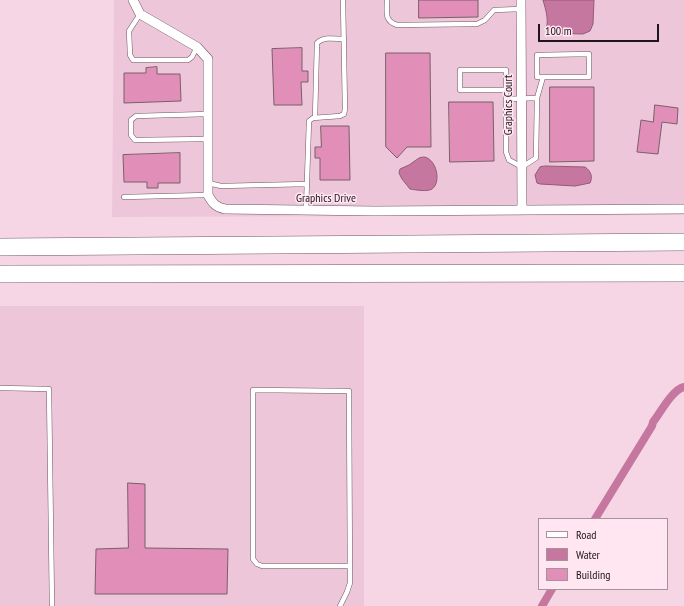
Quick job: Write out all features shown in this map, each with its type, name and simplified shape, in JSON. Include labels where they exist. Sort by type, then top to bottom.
[{"type":"highway","points":[[0,247],[684,242]]},
{"type":"highway","points":[[0,274],[684,272]]},
{"type":"street","points":[[133,0],[140,14],[197,47],[208,59],[208,195]]},
{"type":"street","name":"Graphics Court","points":[[521,5],[522,210]]},
{"type":"street","name":"Graphics Drive","points":[[208,195],[215,206],[225,209],[306,211],[684,209]]},
{"type":"lane","points":[[306,211],[309,121],[315,118],[340,116],[344,114],[343,0]]},
{"type":"lane","points":[[387,0],[387,17],[391,23],[397,25],[477,24],[485,20],[494,10],[521,5]]},
{"type":"lane","points":[[140,14],[129,31],[130,55],[133,60],[188,60],[192,57],[197,47]]},
{"type":"lane","points":[[315,118],[317,43],[320,40],[344,39]]},
{"type":"lane","points":[[589,54],[589,76],[542,77],[537,77],[537,55],[589,54]]},
{"type":"lane","points":[[506,90],[460,90],[460,70],[506,70],[506,90],[506,99],[506,118],[506,152],[509,160],[522,167],[536,158],[537,98],[542,77]]},
{"type":"lane","points":[[506,99],[537,98]]},
{"type":"lane","points":[[208,114],[136,116],[131,120],[131,135],[135,140],[208,139]]},
{"type":"lane","points":[[208,183],[221,186],[307,184]]},
{"type":"lane","points":[[124,197],[208,195]]},
{"type":"lane","points":[[0,388],[49,389],[52,606]]},
{"type":"lane","points":[[340,606],[350,582],[349,391],[253,390],[253,559],[257,564],[262,566],[349,566]]},
{"type":"shaded area","points":[[114,0],[684,0],[684,215],[112,217]]},
{"type":"shaded area","points":[[0,306],[364,306],[364,606],[0,606]]},
{"type":"water","points":[[543,0],[594,0],[593,24],[590,31],[583,34],[548,33],[546,31],[547,19]]},
{"type":"water","points":[[424,157],[432,161],[436,171],[437,181],[435,186],[432,189],[427,190],[410,189],[399,173],[400,169],[419,158]]},
{"type":"water","points":[[540,167],[585,167],[591,174],[591,181],[590,183],[575,186],[537,183],[535,175]]},
{"type":"building","points":[[419,0],[478,0],[478,17],[419,18]]},
{"type":"building","points":[[302,48],[302,71],[308,71],[308,82],[301,82],[302,105],[274,105],[272,49]]},
{"type":"building","points":[[386,53],[430,53],[431,147],[407,147],[397,158],[386,147]]},
{"type":"building","points":[[157,67],[157,74],[180,74],[181,101],[124,103],[124,73],[146,73],[146,68]]},
{"type":"building","points":[[550,87],[594,87],[594,161],[550,162]]},
{"type":"building","points":[[449,102],[493,102],[494,161],[450,162]]},
{"type":"building","points":[[655,105],[678,108],[677,124],[662,122],[658,154],[637,152],[641,120],[653,122]]},
{"type":"building","points":[[321,126],[349,126],[350,180],[320,180],[320,158],[315,158],[315,147],[321,147]]},
{"type":"building","points":[[180,153],[180,183],[158,183],[158,188],[147,188],[147,182],[124,182],[123,155]]},
{"type":"building","points":[[128,483],[145,484],[145,548],[228,549],[227,594],[95,594],[96,549],[128,548]]},
{"type":"waterway","points":[[596,518],[653,422],[675,392],[684,387]]},
{"type":"waterway","points":[[542,606],[551,590]]}]
